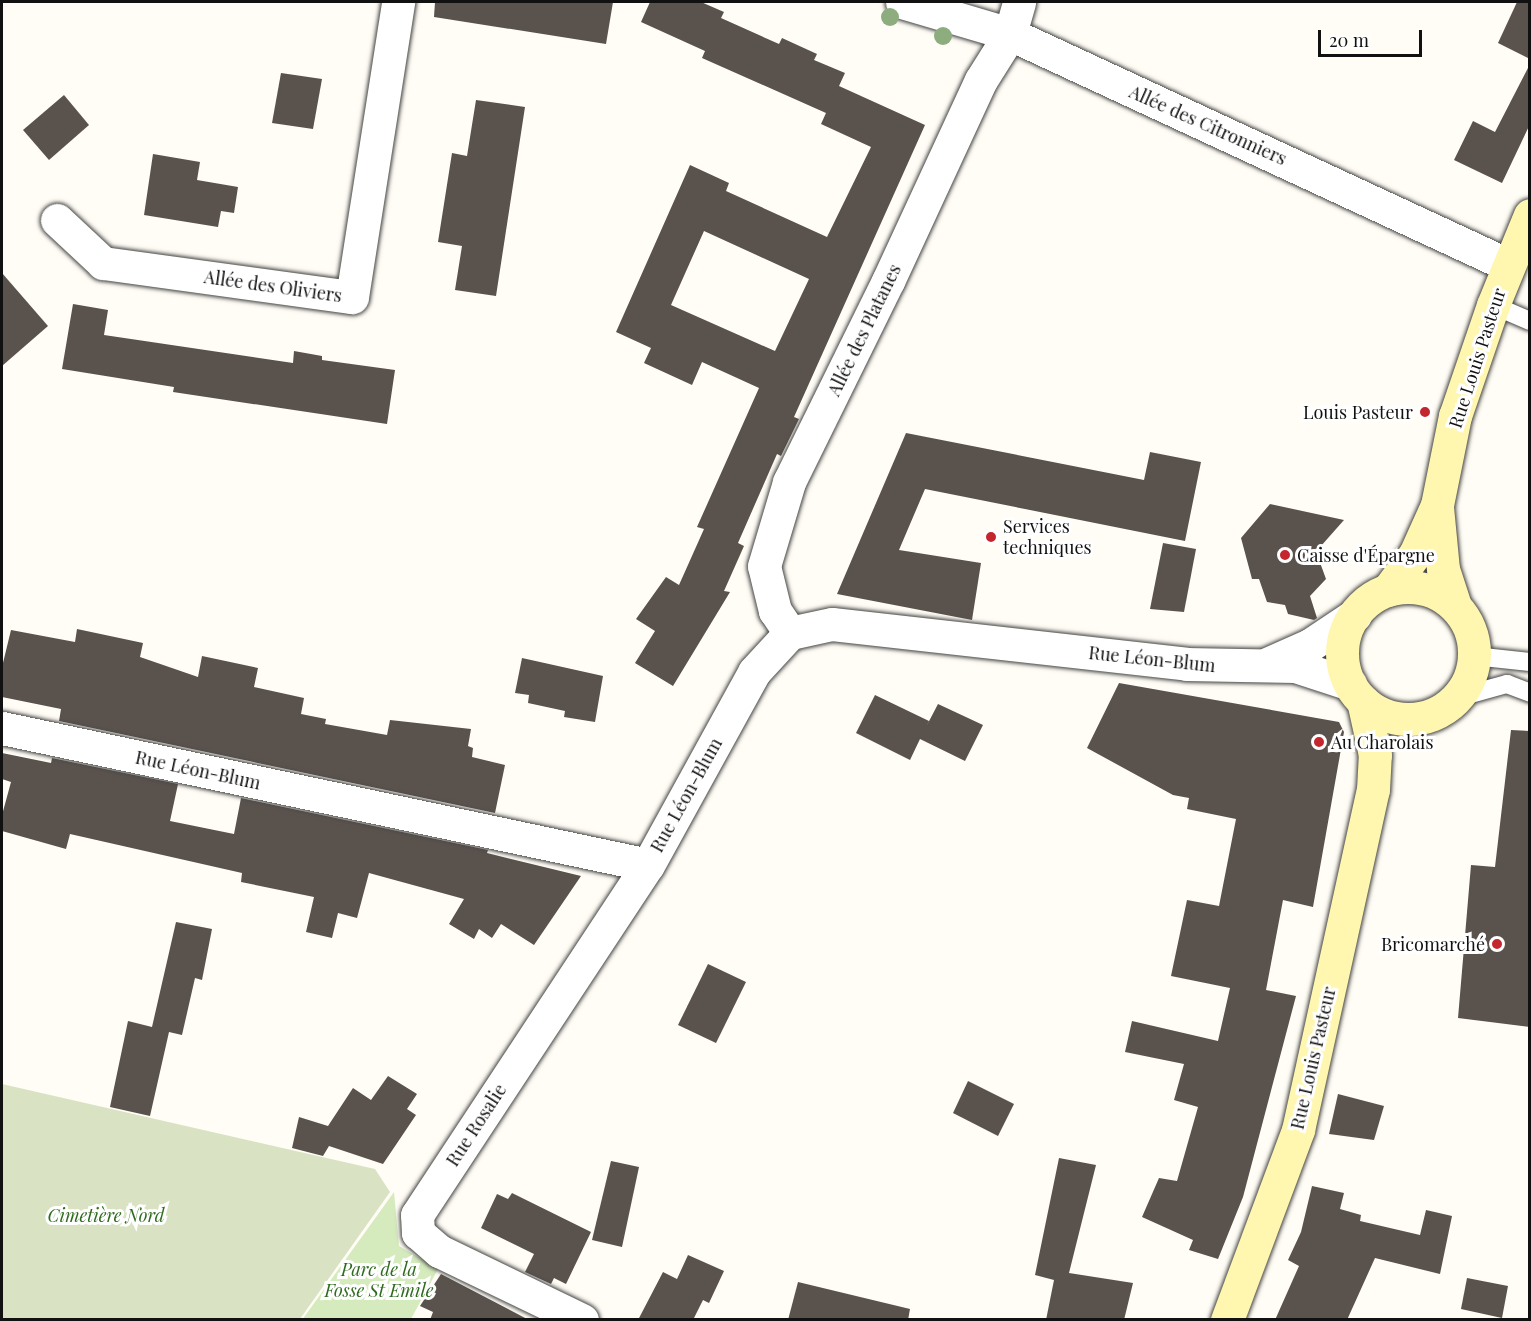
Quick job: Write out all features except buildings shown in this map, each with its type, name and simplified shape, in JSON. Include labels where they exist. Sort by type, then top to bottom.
[{"type":"main road","name":"Rue Louis Pasteur","points":[[1388,590],[1415,554],[1437,505],[1455,416],[1493,305],[1530,215]]},
{"type":"main road","name":"Rue Louis Pasteur","points":[[1437,505],[1443,569],[1455,606]]},
{"type":"main road","points":[[1424,589],[1455,606],[1466,621],[1474,656],[1472,671],[1456,698],[1437,712],[1415,718],[1387,716],[1356,692],[1342,648],[1354,615],[1370,600],[1388,590],[1424,589]]},
{"type":"main road","name":"Rue Louis Pasteur","points":[[1356,692],[1375,755],[1373,790]]},
{"type":"main road","name":"Rue Louis Pasteur","points":[[1227,1320],[1298,1130],[1373,790],[1384,762],[1415,718]]},
{"type":"street","name":"Allée des Oliviers","points":[[57,220],[103,263],[352,297],[398,2]]},
{"type":"street","name":"Allée des Citronniers","points":[[903,2],[1010,34],[1508,265]]},
{"type":"street","name":"Allée des Platanes","points":[[790,633],[775,611],[764,566],[789,482],[888,281],[981,80],[1010,34],[1019,2]]},
{"type":"street","name":"Rue Léon-Blum","points":[[1262,666],[1310,645],[1354,615]]},
{"type":"street","name":"Rue Léon-Blum","points":[[2,728],[648,865],[754,672],[790,633],[832,624],[1186,664],[1295,666],[1356,692]]},
{"type":"street","name":"Rue Rosalie","points":[[566,1316],[439,1251],[418,1233],[417,1215],[648,865]]},
{"type":"lane","points":[[1493,305],[1530,321]]},
{"type":"lane","points":[[1474,656],[1530,662]]},
{"type":"lane","points":[[1456,698],[1507,684],[1530,693]]},
{"type":"green space","name":"Cimetière Nord","points":[[2,1084],[375,1169],[390,1192],[300,1319],[2,1319]]},
{"type":"green space","name":"Parc de la Fosse St Emile","points":[[394,1192],[399,1246],[438,1269],[411,1319],[302,1320]]},
{"type":"place","name":"Louis Pasteur","points":[[1425,412]]},
{"type":"place","name":"Services techniques","points":[[991,537]]},
{"type":"place","name":"Caisse d'Épargne","points":[[1285,555]]},
{"type":"place","name":"Au Charolais","points":[[1319,742]]},
{"type":"place","name":"Bricomarché","points":[[1497,944]]}]
